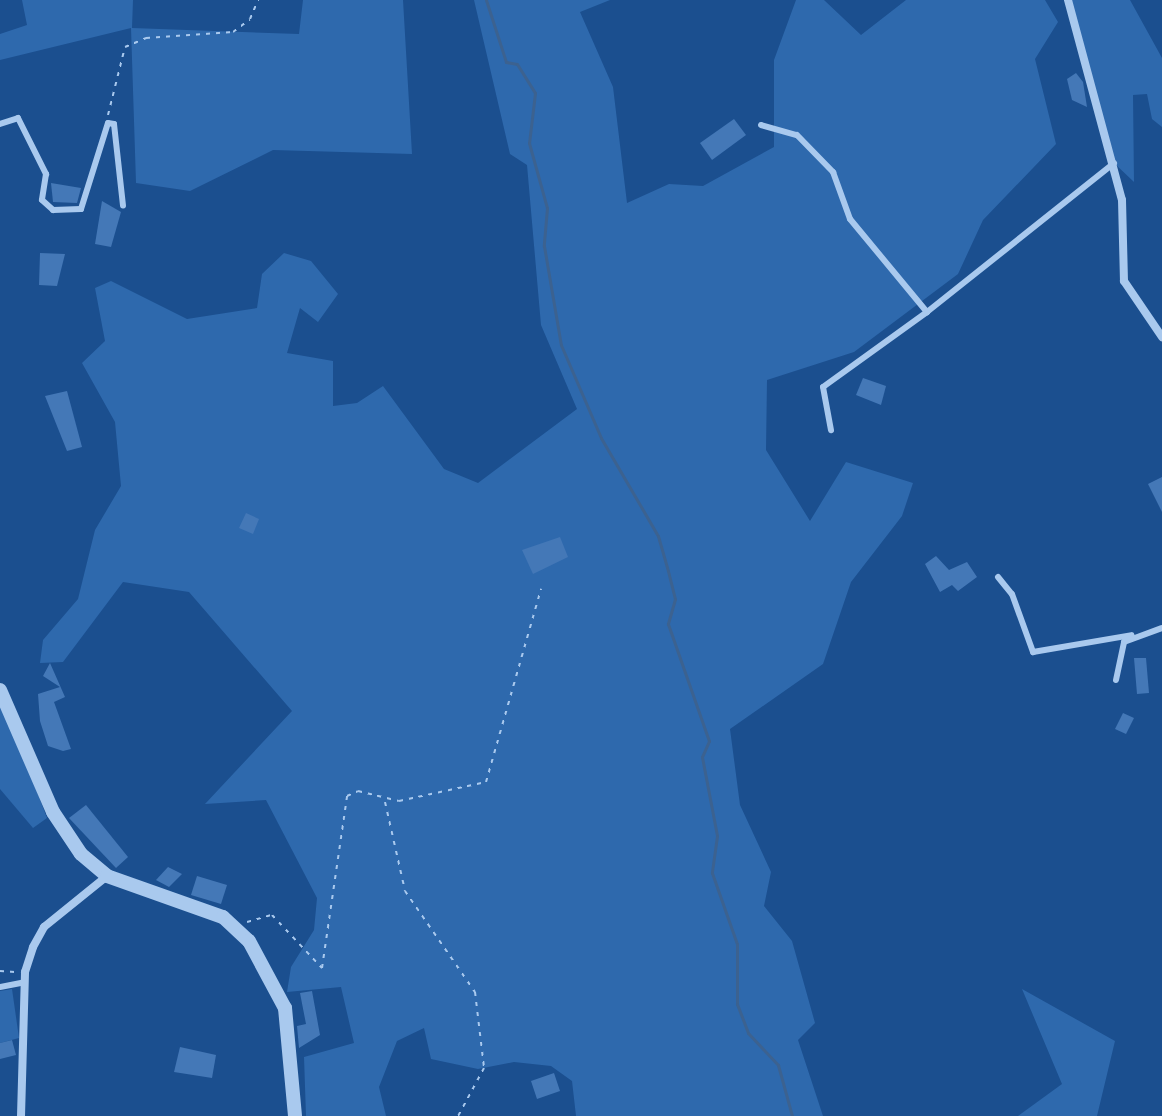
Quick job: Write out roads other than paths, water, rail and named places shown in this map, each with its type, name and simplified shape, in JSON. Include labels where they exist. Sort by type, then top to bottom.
[{"type":"street","points":[[1068,0],[1114,163],[1124,281],[1162,337]]},
{"type":"street","points":[[0,690],[53,812],[107,876],[223,917],[239,932],[270,972],[285,1008],[295,1116]]},
{"type":"street","points":[[21,1116],[25,977],[44,927],[107,876]]},
{"type":"lane","points":[[0,124],[18,118],[46,174],[42,200],[53,210],[85,202],[108,123],[119,132],[123,206]]},
{"type":"lane","points":[[761,125],[797,135],[833,172],[850,219],[927,312]]},
{"type":"lane","points":[[831,430],[823,387],[927,312],[1114,163]]},
{"type":"lane","points":[[998,577],[1012,594],[1033,652],[1162,628]]},
{"type":"lane","points":[[1116,680],[1118,654],[1132,635]]},
{"type":"lane","points":[[0,987],[25,977]]},
{"type":"waterway","points":[[486,0],[506,62],[517,64],[535,93],[529,143],[547,208],[544,246],[561,345],[601,438],[658,536],[668,571],[675,599],[668,624],[709,741],[702,757],[717,836],[712,873],[737,944],[737,1004],[748,1033],[778,1065],[792,1116]]}]
